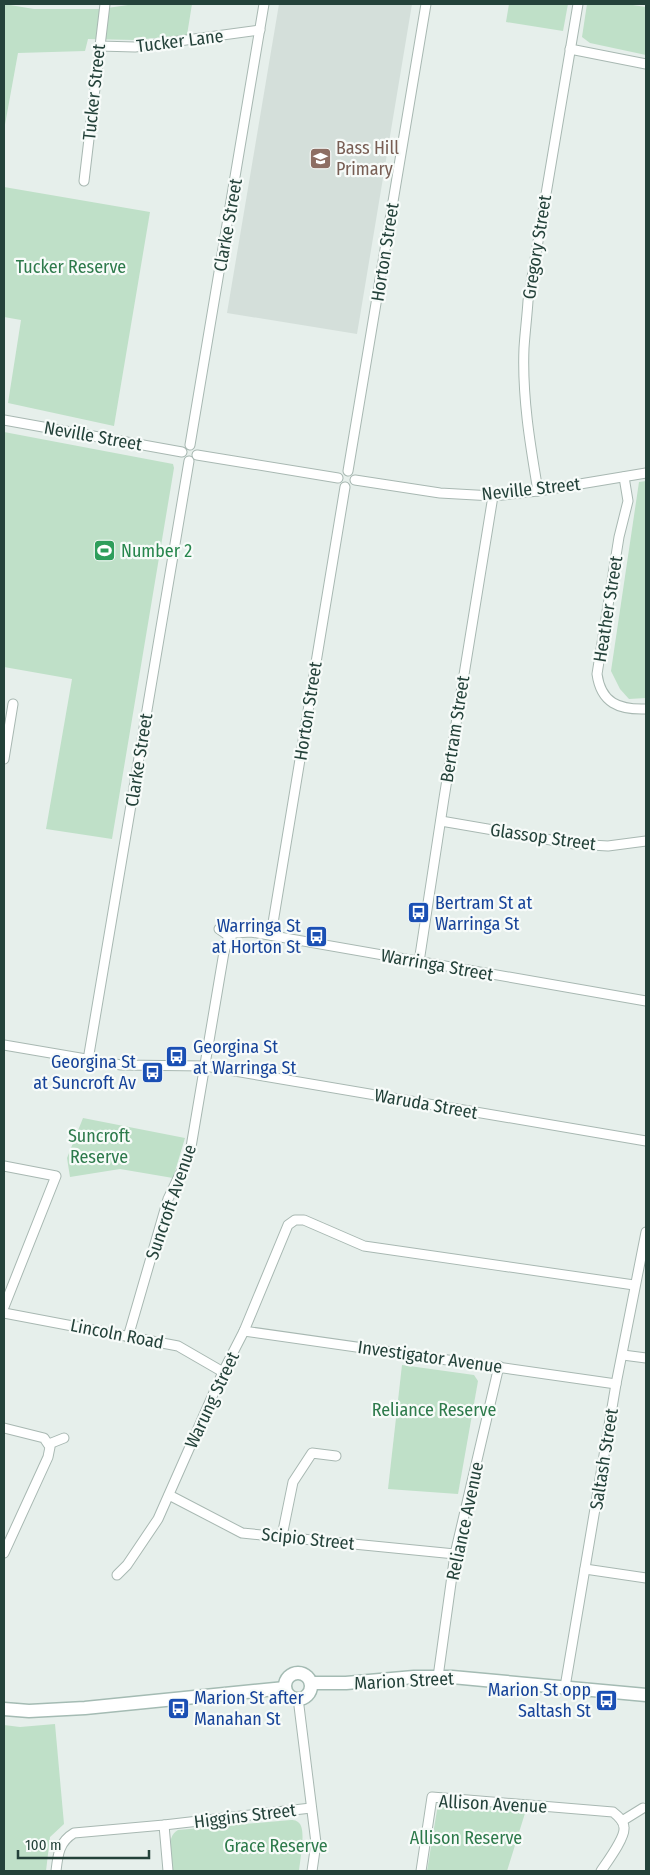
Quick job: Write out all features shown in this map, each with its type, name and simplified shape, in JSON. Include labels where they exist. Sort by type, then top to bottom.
[{"type":"main road","points":[[293,1674],[302,1674],[310,1682],[308,1694],[298,1698],[290,1695],[286,1688],[287,1680],[293,1674]]},
{"type":"main road","name":"Marion Street","points":[[310,1682],[346,1683],[438,1676],[646,1695]]},
{"type":"main road","points":[[4,1709],[29,1711],[85,1708],[286,1688]]},
{"type":"street","name":"Tucker Street","points":[[84,181],[105,4]]},
{"type":"street","name":"Clarke Street","points":[[190,446],[264,4]]},
{"type":"street","name":"Horton Street","points":[[348,471],[426,4]]},
{"type":"street","name":"Gregory Street","points":[[538,491],[526,403],[524,349],[528,301],[578,4]]},
{"type":"street","name":"Tucker Lane","points":[[99,46],[135,47],[260,30]]},
{"type":"street","points":[[570,49],[646,64]]},
{"type":"street","name":"Neville Street","points":[[4,420],[182,452]]},
{"type":"street","points":[[190,446],[196,448],[197,455],[194,460],[189,461],[183,458],[182,452],[184,447],[190,446]]},
{"type":"street","points":[[197,455],[338,478]]},
{"type":"street","name":"Clarke Street","points":[[88,1060],[189,461]]},
{"type":"street","points":[[348,471],[354,474],[355,480],[352,486],[345,487],[340,484],[338,478],[342,472],[348,471]]},
{"type":"street","name":"Neville Street","points":[[355,480],[440,492],[493,496],[538,491],[646,473]]},
{"type":"street","name":"Heather Street","points":[[624,477],[628,501],[619,537],[597,674],[603,693],[619,706],[632,709],[646,709]]},
{"type":"street","name":"Horton Street","points":[[271,935],[345,487]]},
{"type":"street","name":"Bertram Street","points":[[419,962],[493,496]]},
{"type":"street","points":[[4,753],[13,704]]},
{"type":"street","name":"Glassop Street","points":[[441,821],[574,844],[608,846],[646,841]]},
{"type":"street","points":[[205,1066],[224,952],[229,936],[219,929]]},
{"type":"street","name":"Warringa Street","points":[[229,936],[242,931],[271,935],[646,1000]]},
{"type":"street","name":"Waruda Street","points":[[4,1045],[121,1065],[205,1066],[646,1141]]},
{"type":"street","name":"Suncroft Avenue","points":[[128,1337],[168,1199],[190,1153],[205,1066]]},
{"type":"street","points":[[4,1166],[56,1176],[4,1307]]},
{"type":"street","points":[[290,1211],[295,1220],[304,1220],[364,1246],[634,1285]]},
{"type":"street","name":"Warung Street","points":[[117,1575],[127,1565],[158,1519],[244,1331],[288,1225],[295,1220]]},
{"type":"street","name":"Saltash Street","points":[[565,1687],[616,1384],[623,1355],[634,1285],[646,1232]]},
{"type":"street","name":"Lincoln Road","points":[[4,1312],[178,1346],[224,1372]]},
{"type":"street","name":"Investigator Avenue","points":[[244,1331],[616,1384]]},
{"type":"street","points":[[623,1355],[646,1358]]},
{"type":"street","name":"Reliance Avenue","points":[[438,1676],[456,1554],[499,1366]]},
{"type":"street","points":[[4,1428],[44,1438],[49,1444],[50,1452],[4,1553]]},
{"type":"street","points":[[49,1444],[64,1438]]},
{"type":"street","points":[[282,1536],[293,1482],[307,1460],[312,1453],[336,1456]]},
{"type":"street","name":"Scipio Street","points":[[169,1495],[242,1533],[456,1554]]},
{"type":"street","points":[[585,1569],[646,1578]]},
{"type":"street","points":[[298,1698],[316,1843],[312,1871]]},
{"type":"street","name":"Allison Avenue","points":[[421,1871],[432,1797],[613,1812],[622,1821]]},
{"type":"street","name":"Higgins Street","points":[[56,1871],[59,1852],[64,1839],[74,1833],[311,1808]]},
{"type":"street","points":[[602,1871],[625,1829],[622,1821],[643,1808]]},
{"type":"street","points":[[164,1825],[168,1871]]},
{"type":"shaded area","name":"Bass Hill Primary","points":[[279,4],[412,4],[357,334],[227,313]]},
{"type":"green space","points":[[4,4],[34,9],[100,9],[135,4],[192,4],[187,35],[135,40],[88,39],[85,51],[18,53],[4,130]]},
{"type":"green space","points":[[509,4],[568,4],[563,31],[506,22]]},
{"type":"green space","points":[[587,4],[626,4],[646,7],[646,55],[590,43],[582,37]]},
{"type":"green space","name":"Tucker Reserve","points":[[4,187],[150,212],[114,426],[8,403],[21,320],[4,317]]},
{"type":"green space","points":[[4,432],[173,464],[174,468],[112,839],[46,829],[72,679],[4,667]]},
{"type":"green space","points":[[646,481],[646,698],[629,699],[620,689],[611,671],[639,482]]},
{"type":"green space","name":"Suncroft Reserve","points":[[83,1118],[185,1138],[173,1178],[120,1169],[70,1177],[67,1158]]},
{"type":"green space","name":"Reliance Reserve","points":[[402,1365],[474,1375],[478,1381],[458,1494],[388,1489]]},
{"type":"green space","points":[[55,1724],[64,1824],[50,1837],[46,1871],[4,1871],[4,1725],[20,1727]]},
{"type":"green space","name":"Allison Reserve","points":[[448,1803],[526,1810],[507,1871],[427,1871],[437,1810],[440,1806]]},
{"type":"green space","name":"Grace Reserve","points":[[291,1820],[299,1823],[302,1830],[299,1871],[172,1871],[170,1843],[174,1833],[178,1830]]},
{"type":"place","name":"Bass Hill Primary","points":[[320,158]]},
{"type":"place","name":"Number 2","points":[[105,551]]},
{"type":"place","name":"Bertram St at Warringa St","points":[[419,913]]},
{"type":"place","name":"Warringa St at Horton St","points":[[317,936]]},
{"type":"place","name":"Georgina St at Warringa St","points":[[177,1057]]},
{"type":"place","name":"Georgina St at Suncroft Av","points":[[152,1072]]},
{"type":"place","name":"Marion St opp Saltash St","points":[[607,1700]]},
{"type":"place","name":"Marion St after Manahan St","points":[[178,1708]]}]
